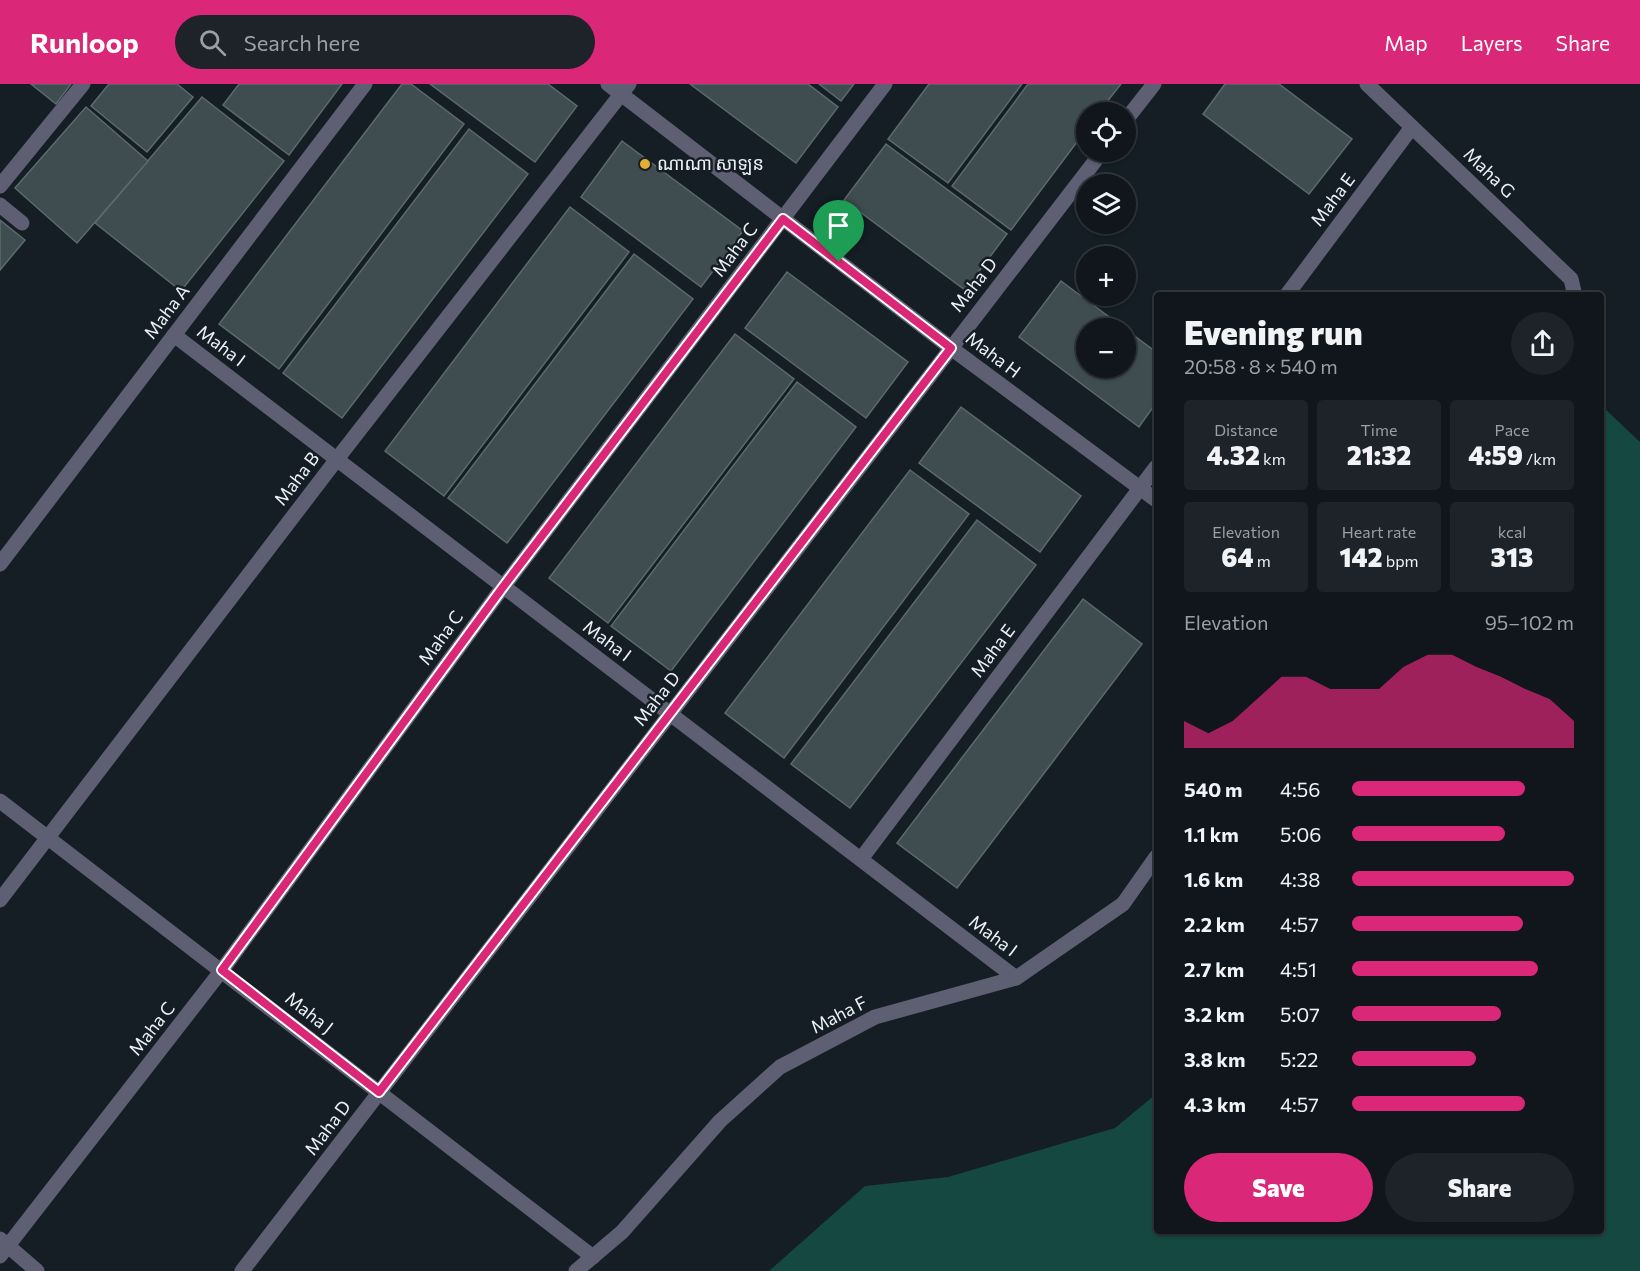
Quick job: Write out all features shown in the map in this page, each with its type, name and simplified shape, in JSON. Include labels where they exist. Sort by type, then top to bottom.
[{"type":"street","points":[[0,186],[84,84]]},
{"type":"street","name":"Maha A","points":[[0,564],[365,84]]},
{"type":"street","name":"Maha H","points":[[608,84],[625,89],[783,219],[951,348],[1154,498]]},
{"type":"street","name":"Maha C","points":[[3,1247],[31,1217],[222,970],[503,587],[885,84]]},
{"type":"street","points":[[1136,108],[1154,84]]},
{"type":"street","name":"Maha G","points":[[1367,84],[1571,279],[1574,292]]},
{"type":"street","name":"Maha B","points":[[0,900],[337,459],[625,89]]},
{"type":"street","name":"Maha E","points":[[1289,292],[1412,127]]},
{"type":"street","name":"Maha D","points":[[242,1271],[1094,162]]},
{"type":"street","points":[[0,205],[22,223]]},
{"type":"street","name":"Maha I","points":[[174,335],[1016,978]]},
{"type":"street","name":"Maha E","points":[[861,859],[1154,469]]},
{"type":"street","name":"Maha J","points":[[0,801],[592,1257]]},
{"type":"street","name":"Maha F","points":[[576,1271],[622,1232],[720,1121],[780,1068],[875,1017],[1016,978],[1123,904],[1154,860]]},
{"type":"street","points":[[3,1247],[37,1271]]},
{"type":"shaded area","points":[[1604,408],[1640,442],[1640,1271],[769,1271],[865,1186],[948,1177],[1115,1128],[1154,1096],[1154,1234],[1604,1234]]},
{"type":"building","points":[[31,84],[71,84],[56,104]]},
{"type":"building","points":[[109,84],[177,84],[193,97],[147,152],[91,106]]},
{"type":"building","points":[[239,84],[342,84],[289,155],[223,105]]},
{"type":"building","points":[[402,84],[411,84],[464,124],[279,369],[219,324]]},
{"type":"building","points":[[430,84],[548,84],[577,106],[535,162]]},
{"type":"building","points":[[690,84],[808,84],[838,107],[796,163]]},
{"type":"building","points":[[819,84],[854,84],[841,101]]},
{"type":"building","points":[[929,84],[1022,84],[948,183],[888,139]]},
{"type":"building","points":[[1028,84],[1121,84],[1107,102],[1076,102],[1076,143],[1011,230],[952,186]]},
{"type":"building","points":[[1225,84],[1279,84],[1352,139],[1309,194],[1203,114]]},
{"type":"building","points":[[202,97],[284,161],[181,291],[95,223]]},
{"type":"building","points":[[86,107],[148,161],[77,243],[15,188]]},
{"type":"building","points":[[469,129],[528,174],[342,418],[283,373]]},
{"type":"building","points":[[622,141],[743,231],[701,287],[581,197]]},
{"type":"building","points":[[886,144],[1007,234],[965,290],[844,200]]},
{"type":"building","points":[[570,207],[629,252],[444,496],[385,451]]},
{"type":"building","points":[[0,220],[25,240],[0,270]]},
{"type":"building","points":[[634,254],[693,299],[507,543],[448,498]]},
{"type":"building","points":[[787,272],[908,362],[866,418],[745,328]]},
{"type":"building","points":[[1061,281],[1076,292],[1076,306],[1095,306],[1111,318],[1076,318],[1076,378],[1136,378],[1136,337],[1154,351],[1154,406],[1139,427],[1019,337]]},
{"type":"building","points":[[735,334],[794,379],[608,623],[549,578]]},
{"type":"building","points":[[797,382],[856,427],[671,671],[611,626]]},
{"type":"building","points":[[961,407],[1081,496],[1040,552],[919,463]]},
{"type":"building","points":[[910,470],[969,514],[784,758],[725,713]]},
{"type":"building","points":[[977,520],[1036,565],[850,808],[791,764]]},
{"type":"building","points":[[1083,599],[1142,644],[957,888],[897,843]]},
{"type":"place","name":"ណាណា សាឡន","points":[[645,164]]},
{"type":"route","points":[[783,219],[839,262],[951,348],[379,1092],[222,970],[503,587],[783,219]]}]
